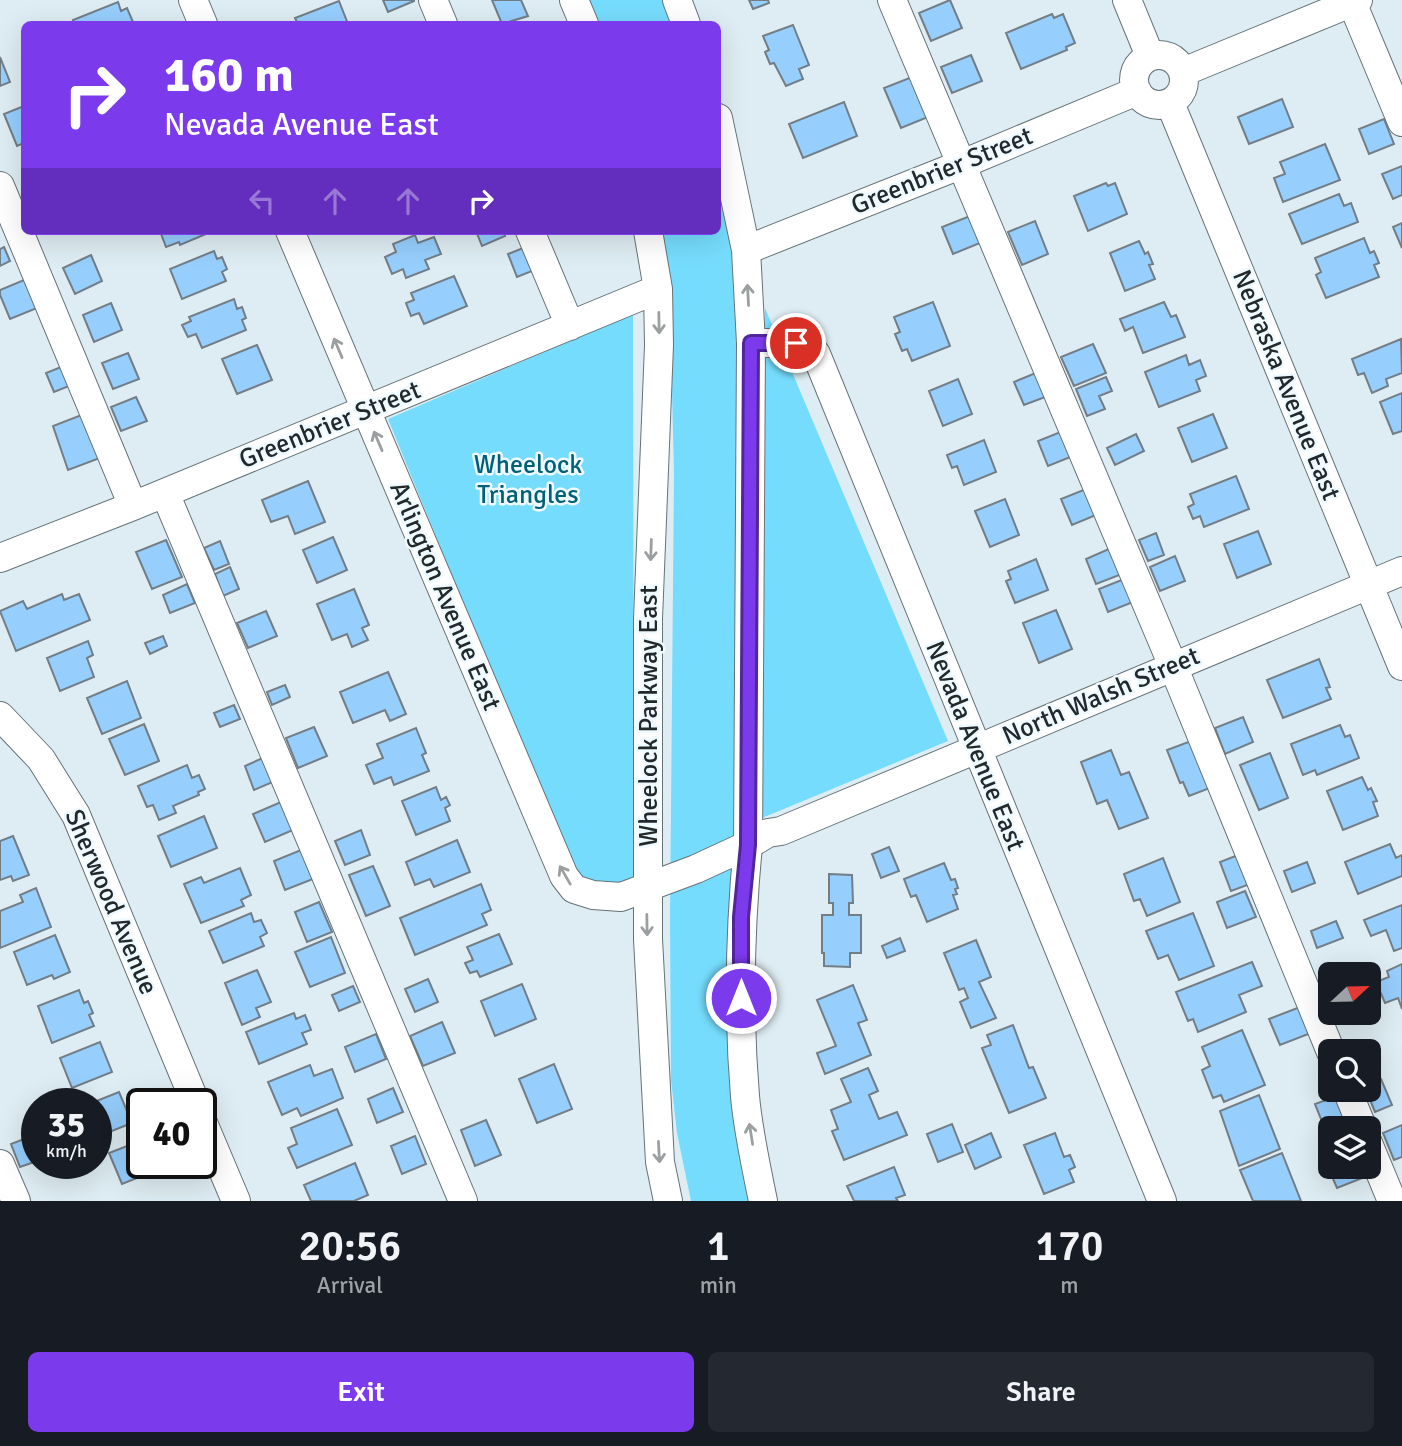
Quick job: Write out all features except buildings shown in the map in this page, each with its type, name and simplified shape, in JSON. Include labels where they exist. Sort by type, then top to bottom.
[{"type":"street","points":[[193,0],[202,21]]},
{"type":"street","points":[[433,0],[442,21]]},
{"type":"street","points":[[574,0],[583,21]]},
{"type":"street","points":[[677,0],[684,21]]},
{"type":"street","points":[[892,0],[1173,666],[1326,1039]]},
{"type":"street","points":[[1127,0],[1150,56]]},
{"type":"street","points":[[1183,72],[1354,1],[1402,121]]},
{"type":"street","points":[[1164,55],[1173,58],[1183,72],[1185,85],[1181,94],[1170,103],[1155,105],[1145,102],[1134,85],[1138,66],[1150,56],[1164,55]]},
{"type":"street","name":"Greenbrier Street","points":[[746,250],[1137,91]]},
{"type":"street","name":"Nebraska Avenue East","points":[[1170,103],[1402,666]]},
{"type":"street","points":[[721,131],[746,250],[751,343],[748,845],[741,917],[741,1025],[745,1097],[763,1201]]},
{"type":"street","points":[[0,186],[133,506]]},
{"type":"street","name":"Arlington Avenue East","points":[[292,235],[564,876],[574,889],[593,895],[621,897],[647,888]]},
{"type":"street","points":[[532,235],[570,326]]},
{"type":"street","name":"Wheelock Parkway East","points":[[649,235],[658,289],[659,345],[648,619],[647,888],[660,1163],[668,1201]]},
{"type":"street","name":"Greenbrier Street","points":[[0,558],[165,493],[658,289]]},
{"type":"street","name":"Nevada Avenue East","points":[[751,343],[803,343],[813,349],[1162,1201]]},
{"type":"street","points":[[165,493],[463,1201]]},
{"type":"street","name":"North Walsh Street","points":[[647,888],[696,869],[768,833],[781,831],[1402,571]]},
{"type":"street","name":"Sherwood Avenue","points":[[0,716],[41,759],[76,815],[188,1088]]},
{"type":"street","points":[[217,1156],[236,1201]]},
{"type":"street","points":[[0,1164],[16,1201]]},
{"type":"street","points":[[1381,1174],[1392,1201]]},
{"type":"green space","points":[[587,0],[663,0],[671,21],[596,21]]},
{"type":"green space","points":[[721,184],[733,236],[741,305],[731,972],[752,1201],[691,1201],[677,1133],[671,1080],[674,473],[669,270],[663,235],[721,235]]},
{"type":"green space","points":[[765,308],[948,741],[762,818]]},
{"type":"green space","name":"Wheelock Triangles","points":[[633,314],[634,879],[601,890],[578,874],[502,698],[388,419]]},
{"type":"route","points":[[741,998],[741,917],[748,845],[751,343],[796,343]]}]
